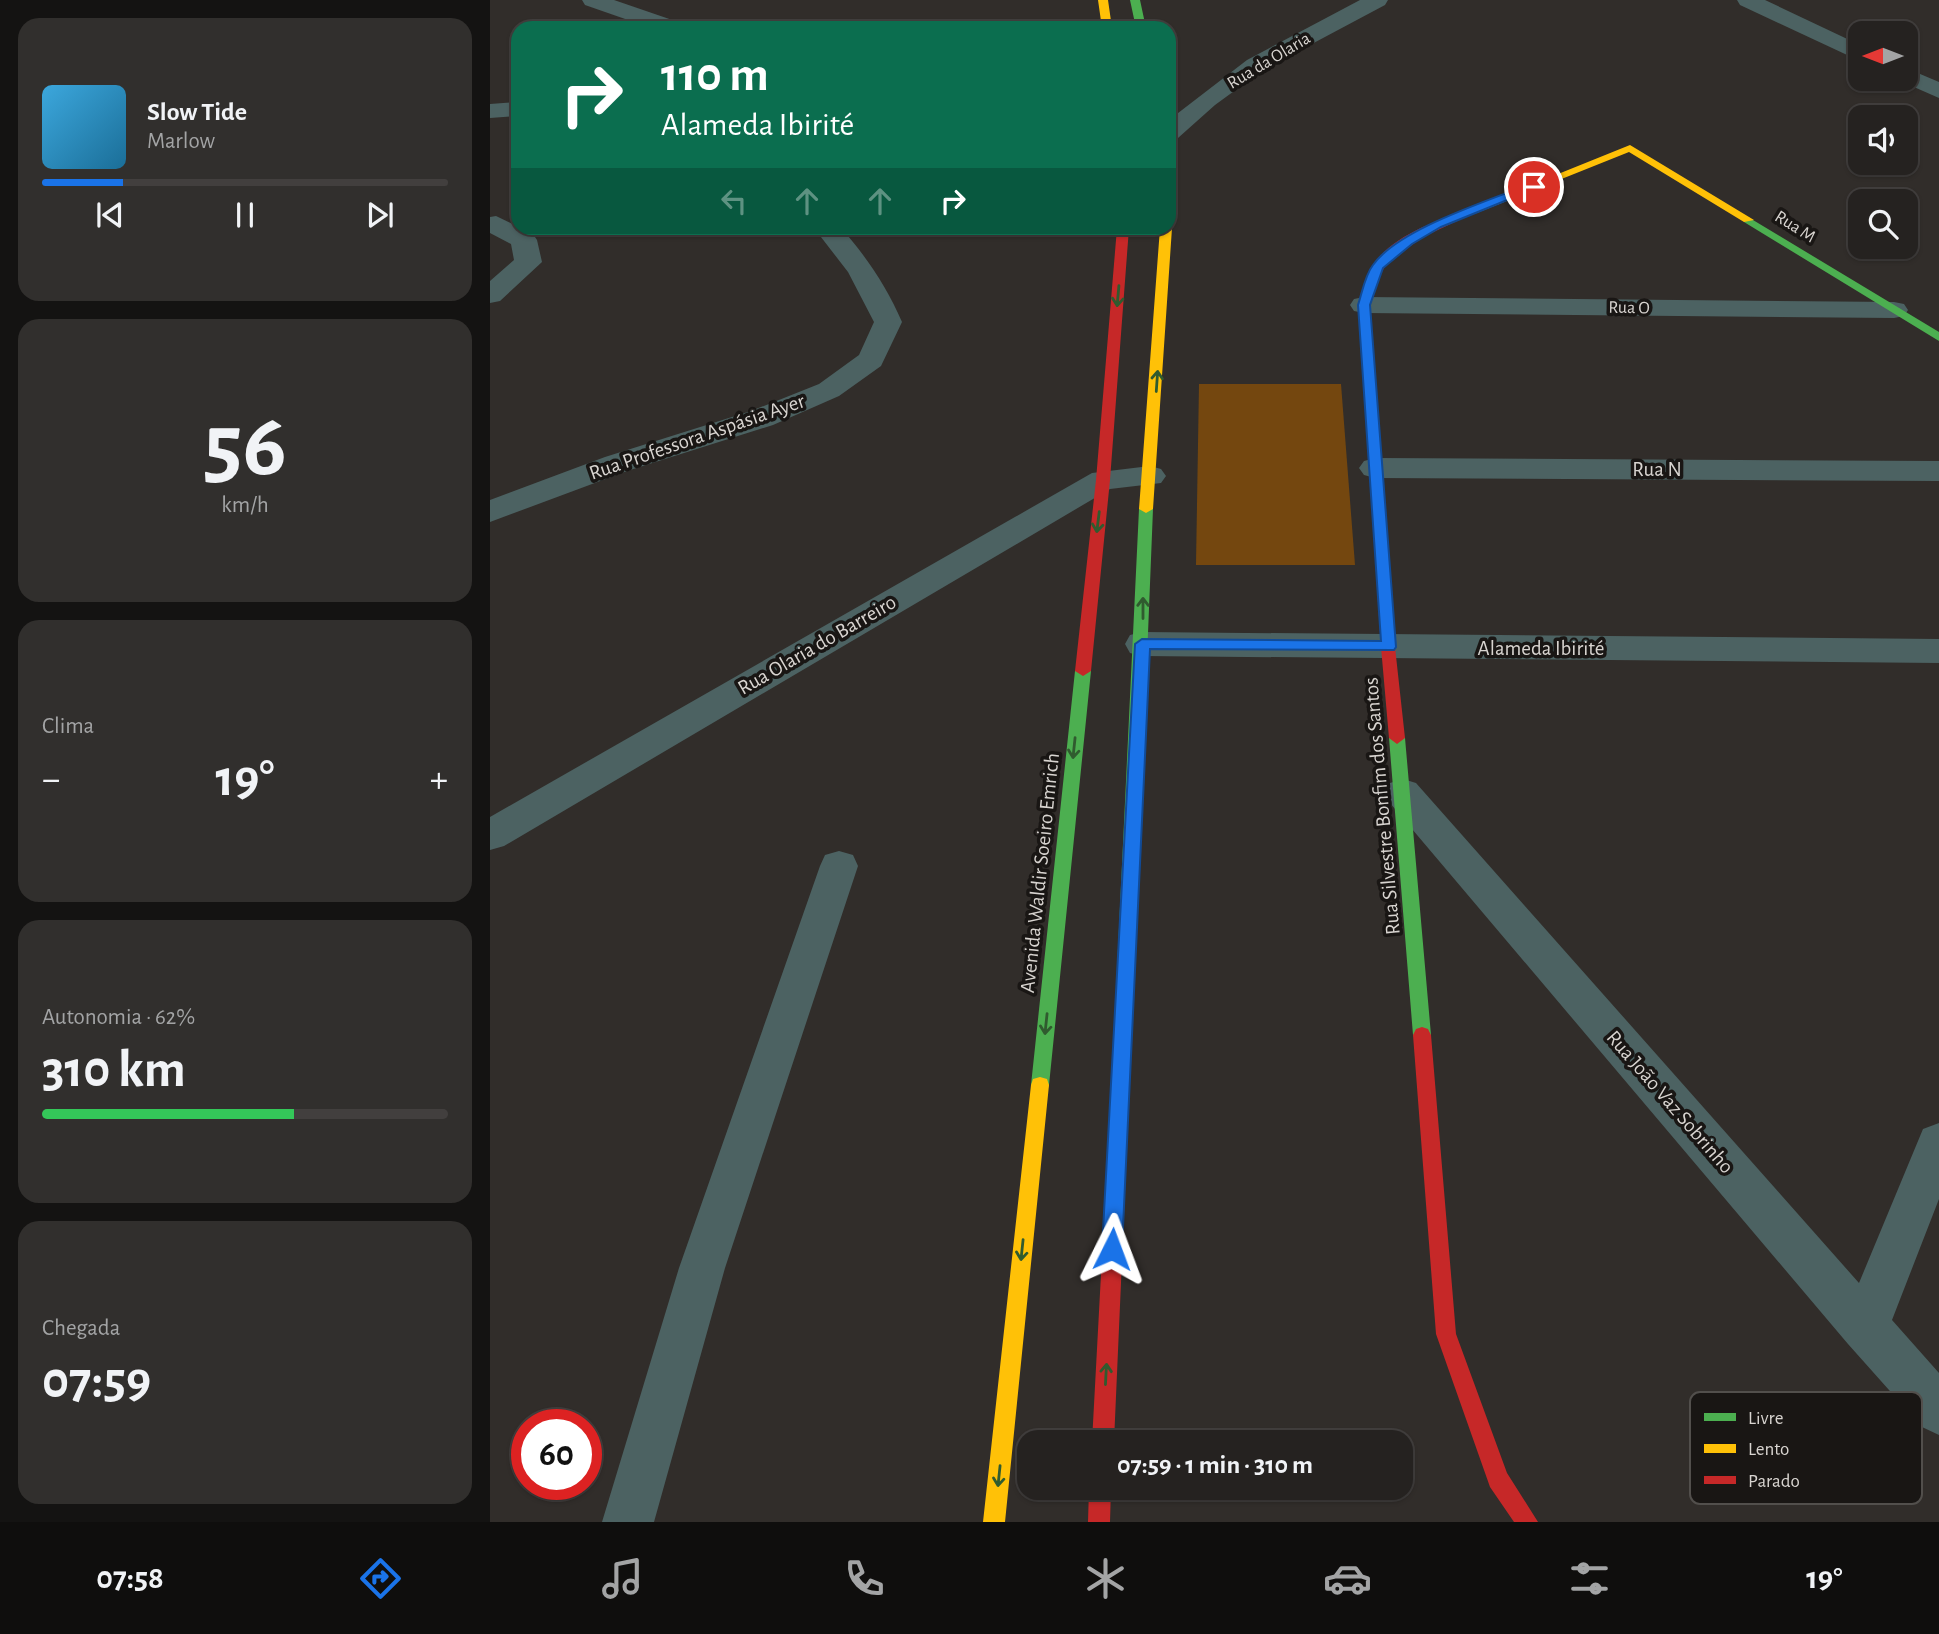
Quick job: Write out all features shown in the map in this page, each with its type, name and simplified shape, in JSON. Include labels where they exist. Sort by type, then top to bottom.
[{"type":"main road","points":[[1102,0],[1106,21]]},
{"type":"main road","points":[[1135,0],[1140,21]]},
{"type":"main road","name":"Rua Silvestre Bonfim dos Santos","points":[[1527,1522],[1498,1479],[1446,1335],[1403,793],[1388,647],[1364,305],[1378,266],[1408,241],[1437,225],[1630,148]]},
{"type":"main road","name":"Rua M","points":[[1630,148],[1939,338]]},
{"type":"main road","name":"Avenida Waldir Soeiro Emrich","points":[[994,1522],[1103,480],[1122,235]]},
{"type":"main road","points":[[1104,1430],[1142,644],[1143,556],[1166,235]]},
{"type":"main road","points":[[1099,1522],[1100,1500]]},
{"type":"street","points":[[593,0],[653,21]]},
{"type":"street","name":"Rua da Olaria","points":[[1176,127],[1255,65],[1377,0]]},
{"type":"street","points":[[1748,0],[1848,48]]},
{"type":"street","points":[[1918,81],[1939,91]]},
{"type":"street","points":[[490,111],[511,110]]},
{"type":"street","points":[[490,225],[496,224],[511,233]]},
{"type":"street","points":[[490,295],[528,262],[524,240],[515,235]]},
{"type":"street","name":"Rua Professora Aspásia Ayer","points":[[490,512],[615,464],[795,406],[829,390],[871,360],[888,322],[881,303],[854,257],[834,235]]},
{"type":"street","name":"Rua O","points":[[1364,305],[1894,310]]},
{"type":"street","name":"Rua N","points":[[1375,468],[1939,471]]},
{"type":"street","name":"Rua Olaria do Barreiro","points":[[490,835],[1103,480],[1150,476]]},
{"type":"street","name":"Alameda Ibirité","points":[[1142,644],[1939,651]]},
{"type":"street","name":"Rua João Vaz Sobrinho","points":[[1403,793],[1939,1410]]},
{"type":"street","points":[[628,1522],[702,1268],[839,866]]},
{"type":"street","points":[[1865,1327],[1939,1143]]},
{"type":"shaded area","points":[[1199,384],[1341,384],[1355,565],[1196,565]]},
{"type":"traffic: fast","points":[[1135,0],[1140,21]]},
{"type":"traffic: fast","points":[[1748,220],[1939,337]]},
{"type":"traffic: fast","points":[[1123,1032],[1146,509]]},
{"type":"traffic: fast","points":[[1040,1085],[1083,671]]},
{"type":"traffic: fast","points":[[1397,738],[1422,1035]]},
{"type":"traffic: slow","points":[[1103,0],[1106,21]]},
{"type":"traffic: slow","points":[[1470,212],[1630,148],[1748,220]]},
{"type":"traffic: slow","points":[[1146,509],[1166,235]]},
{"type":"traffic: slow","points":[[994,1522],[1040,1085]]},
{"type":"traffic: jam","points":[[1397,738],[1364,305],[1377,268],[1384,259],[1406,242],[1470,212]]},
{"type":"traffic: jam","points":[[1083,671],[1103,480],[1122,235]]},
{"type":"traffic: jam","points":[[1104,1430],[1123,1032]]},
{"type":"traffic: jam","points":[[1422,1035],[1446,1334],[1498,1479],[1527,1522]]},
{"type":"traffic: jam","points":[[1099,1522],[1100,1500]]},
{"type":"route","points":[[1112,1249],[1142,644],[1388,647],[1364,305],[1378,266],[1408,241],[1437,225],[1534,187]]}]
